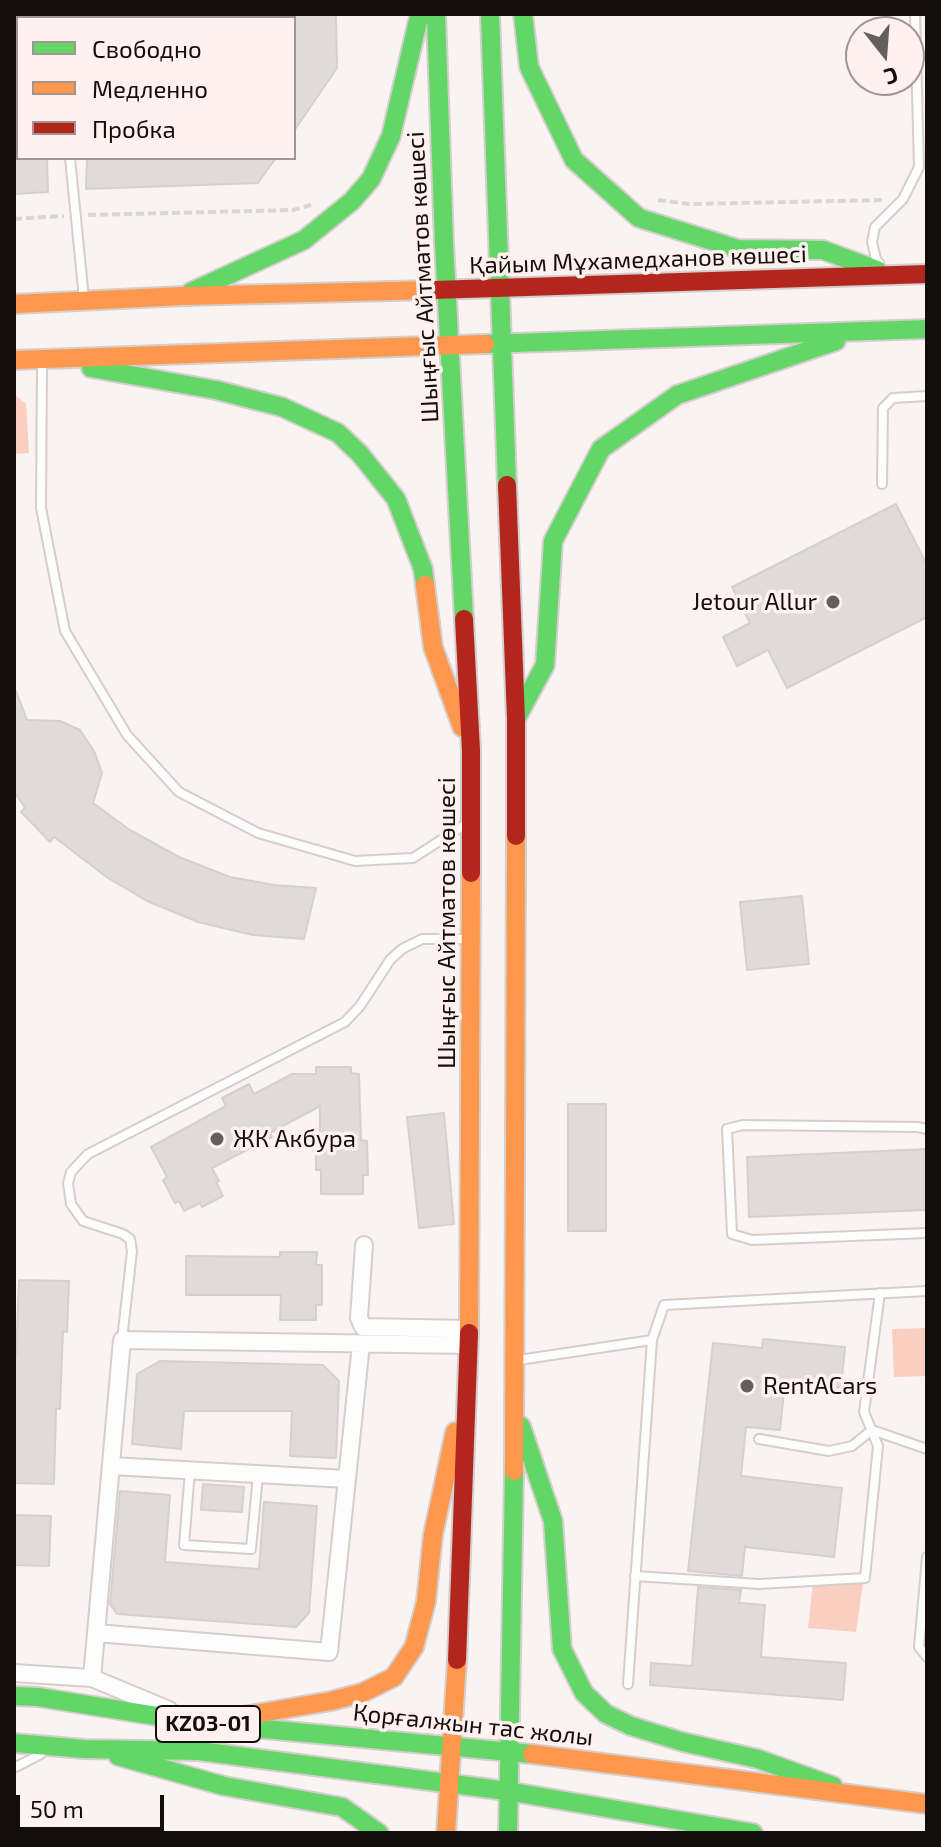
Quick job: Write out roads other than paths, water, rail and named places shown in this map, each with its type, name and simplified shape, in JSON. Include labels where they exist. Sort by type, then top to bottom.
[{"type":"main road","points":[[183,296],[304,240],[352,201],[371,179],[391,136],[418,21],[423,14]]},
{"type":"main road","name":"Шыңғыс Айтматов көшесі","points":[[436,14],[471,750],[469,1367],[446,1833]]},
{"type":"main road","points":[[490,14],[516,719],[515,1361],[508,1833]]},
{"type":"main road","points":[[523,14],[529,67],[574,160],[639,218],[738,249],[823,250],[890,275]]},
{"type":"main road","name":"Қайым Мұхамедханов көшесі","points":[[14,304],[183,296],[927,274]]},
{"type":"main road","points":[[14,360],[927,329]]},
{"type":"main road","points":[[516,719],[545,665],[553,541],[601,449],[677,395],[790,354],[867,331]]},
{"type":"main road","points":[[42,359],[216,390],[269,403],[338,433],[360,454],[396,499],[423,569],[433,647],[471,750]]},
{"type":"main road","points":[[200,1723],[331,1701],[362,1693],[394,1677],[414,1647],[426,1602],[433,1535],[469,1367]]},
{"type":"main road","points":[[514,1408],[553,1521],[562,1649],[584,1693],[606,1714],[631,1726],[683,1742],[758,1759],[858,1794]]},
{"type":"main road","name":"Қорғалжын тас жолы","points":[[14,1696],[38,1697],[200,1723],[509,1751],[927,1804]]},
{"type":"main road","name":"KZ03-01","points":[[14,1743],[84,1749],[199,1751],[507,1791],[703,1830],[753,1833]]},
{"type":"main road","points":[[84,1749],[138,1760],[224,1786],[342,1807],[379,1833]]},
{"type":"street","points":[[364,1245],[359,1318],[363,1327],[469,1337]]},
{"type":"street","points":[[92,1678],[122,1340],[361,1344],[469,1337]]},
{"type":"street","points":[[96,1633],[329,1652],[361,1344]]},
{"type":"street","points":[[111,1466],[347,1479]]},
{"type":"street","points":[[14,1673],[92,1678],[200,1723]]},
{"type":"lane","points":[[890,275],[876,259],[872,242],[875,227],[903,199],[919,167],[923,142],[915,14]]},
{"type":"lane","points":[[70,160],[85,300]]},
{"type":"lane","points":[[42,359],[41,508],[65,631],[127,735],[179,792],[258,833],[355,861],[413,858],[470,822]]},
{"type":"lane","points":[[882,484],[883,408],[893,398],[927,396]]},
{"type":"lane","points":[[122,1340],[132,1251],[130,1239],[83,1221],[71,1204],[68,1183],[71,1172],[88,1154],[345,1022],[360,1006],[390,960],[402,949],[422,939],[470,939]]},
{"type":"lane","points":[[927,1129],[759,1125],[727,1129],[732,1234],[752,1240],[927,1233]]},
{"type":"lane","points":[[628,1684],[652,1340],[664,1305],[927,1291]]},
{"type":"lane","points":[[635,1576],[759,1584],[865,1578],[878,1446],[864,1412],[880,1293]]},
{"type":"lane","points":[[515,1361],[652,1340]]},
{"type":"lane","points":[[759,1439],[829,1451],[852,1446],[872,1430]]},
{"type":"lane","points":[[872,1430],[927,1449]]},
{"type":"lane","points":[[190,1470],[184,1545],[251,1549],[258,1474]]},
{"type":"lane","points":[[927,1557],[919,1647],[927,1657]]},
{"type":"lane","points":[[14,1768],[54,1747]]},
{"type":"place","name":"Jetour Allur","points":[[833,602]]},
{"type":"place","name":"ЖК Акбура","points":[[217,1139]]},
{"type":"place","name":"RentACars","points":[[747,1386]]}]
